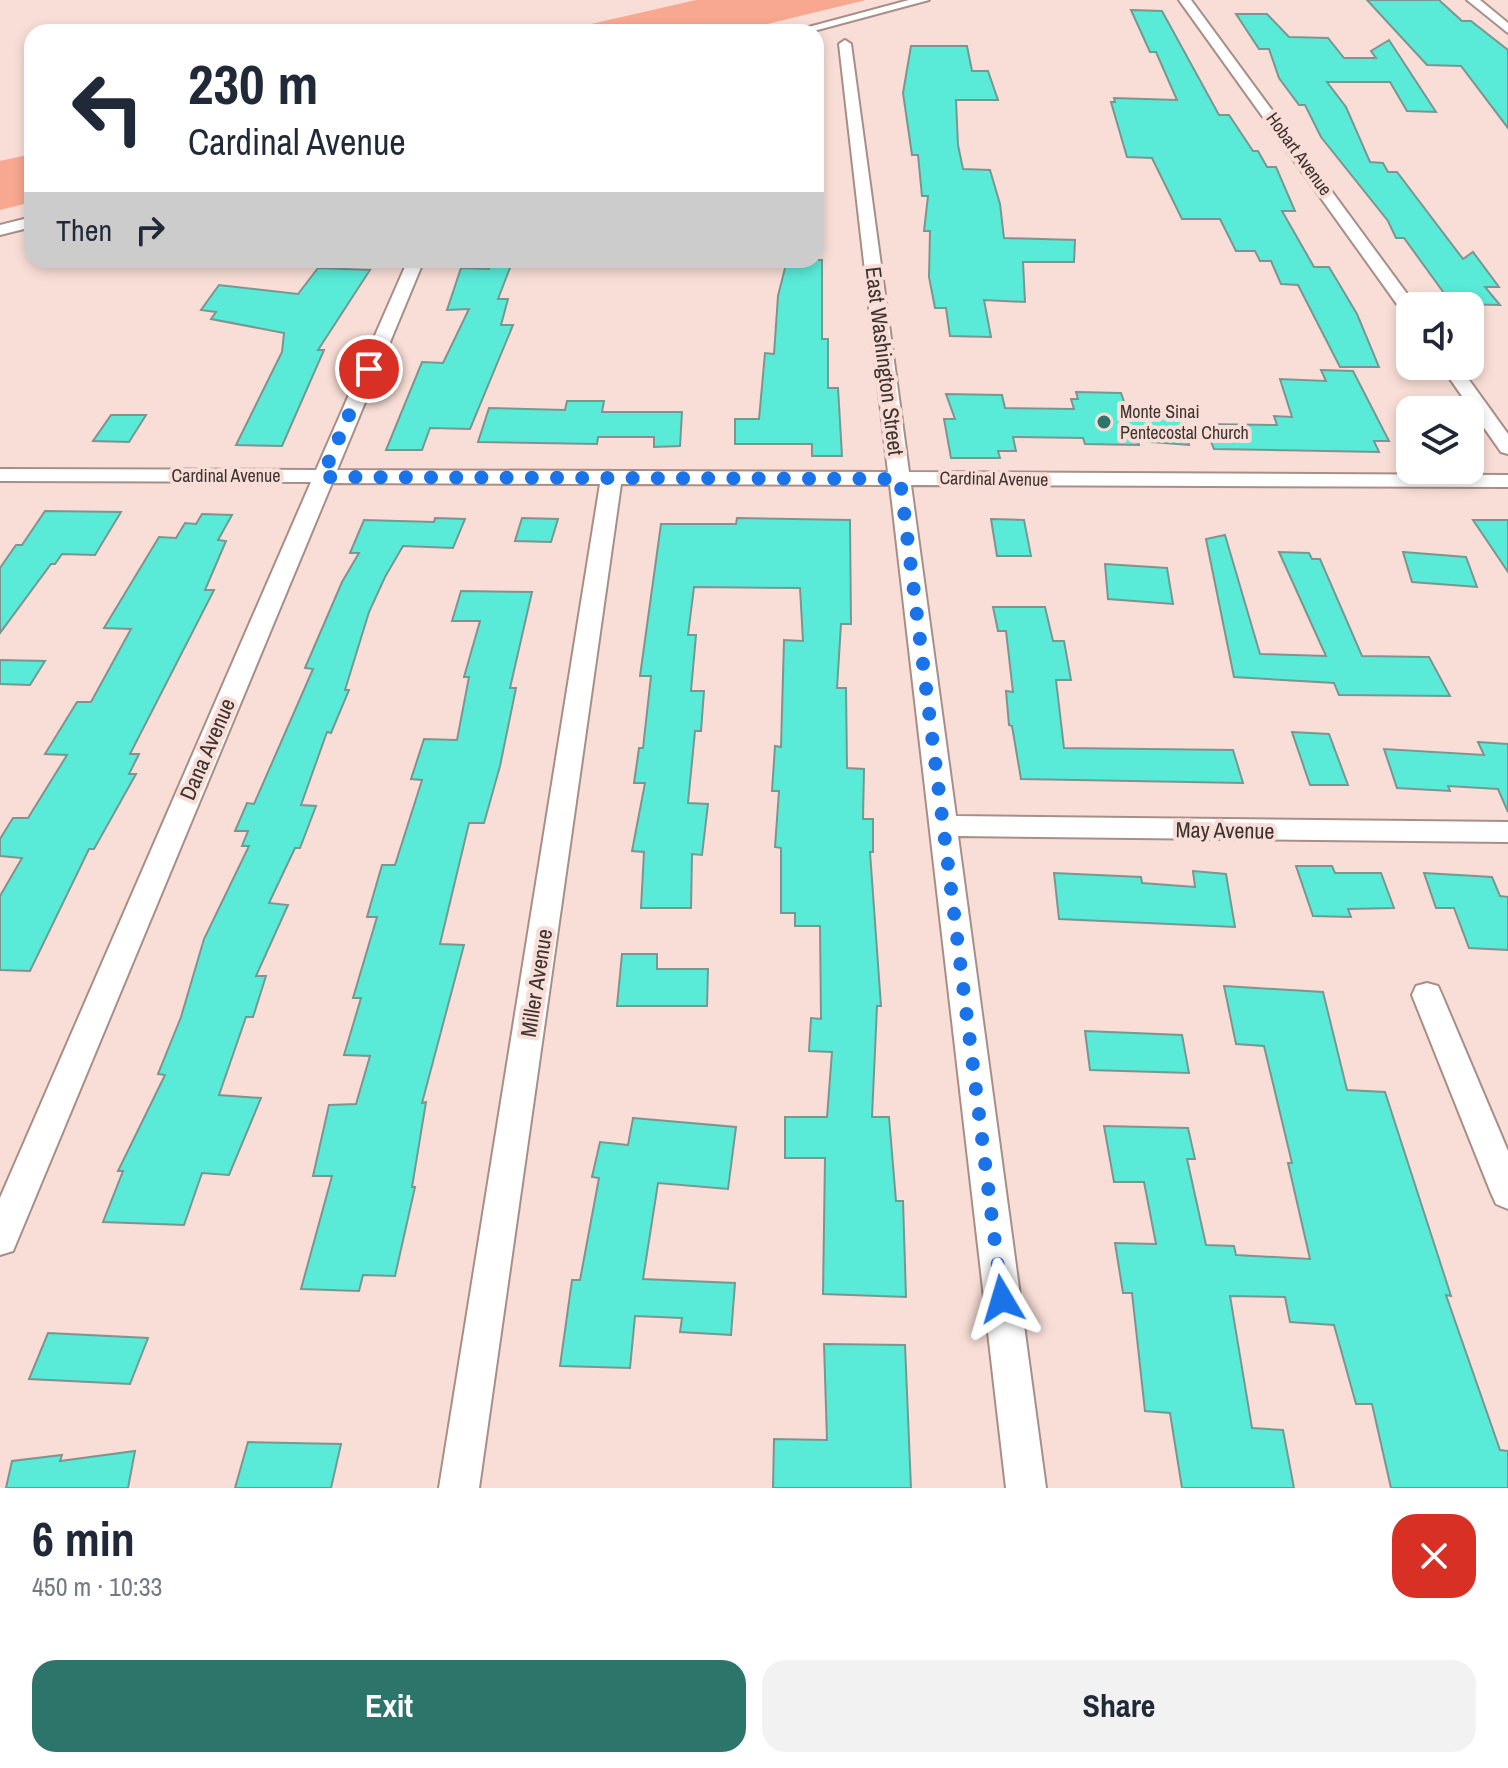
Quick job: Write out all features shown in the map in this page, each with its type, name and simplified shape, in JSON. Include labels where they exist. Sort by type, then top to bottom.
[{"type":"street","points":[[824,25],[923,0]]},
{"type":"street","name":"Hobart Avenue","points":[[1185,0],[1397,292]]},
{"type":"street","points":[[1473,0],[1508,29]]},
{"type":"street","name":"East Washington Street","points":[[845,44],[1026,1488]]},
{"type":"street","points":[[0,230],[24,224]]},
{"type":"street","name":"Dana Avenue","points":[[0,1239],[413,268]]},
{"type":"street","points":[[1460,380],[1508,448]]},
{"type":"street","points":[[0,493],[6,475]]},
{"type":"street","name":"Cardinal Avenue","points":[[6,475],[1508,481]]},
{"type":"street","name":"Miller Avenue","points":[[459,1488],[611,478]]},
{"type":"street","name":"May Avenue","points":[[943,826],[1508,832]]},
{"type":"street","points":[[1427,995],[1508,1193]]},
{"type":"shaded area","points":[[696,0],[866,0],[767,24],[591,24]]},
{"type":"shaded area","points":[[24,156],[24,204],[0,210],[0,161]]},
{"type":"building","points":[[1367,0],[1439,0],[1462,21],[1471,21],[1508,50],[1508,128],[1461,66],[1427,65]]},
{"type":"building","points":[[1131,10],[1162,11],[1219,115],[1229,115],[1267,167],[1276,167],[1295,211],[1282,211],[1314,267],[1329,267],[1357,314],[1379,367],[1340,367],[1298,285],[1281,284],[1271,261],[1260,261],[1255,251],[1236,251],[1220,219],[1182,219],[1152,158],[1127,157],[1111,102],[1115,102],[1114,98],[1177,100],[1156,52],[1150,52]]},
{"type":"building","points":[[1236,14],[1267,14],[1289,37],[1328,38],[1344,58],[1376,58],[1371,51],[1389,40],[1436,112],[1407,111],[1390,82],[1327,82],[1346,107],[1370,162],[1383,163],[1388,172],[1397,172],[1463,259],[1473,252],[1499,287],[1485,287],[1500,305],[1484,305],[1484,292],[1443,292],[1404,238],[1396,238],[1388,221],[1321,137],[1305,105],[1299,105],[1279,78],[1269,49],[1259,49]]},
{"type":"building","points":[[911,46],[967,46],[972,71],[988,71],[998,100],[956,100],[958,145],[963,169],[990,170],[1000,204],[1004,238],[1075,240],[1074,262],[1023,262],[1025,302],[984,300],[991,337],[950,336],[946,308],[935,308],[929,277],[930,231],[924,231],[928,196],[922,196],[918,155],[912,155],[903,93]]},
{"type":"building","points":[[318,268],[370,270],[318,350],[324,350],[282,446],[236,445],[282,352],[284,333],[211,319],[216,312],[201,310],[219,285],[298,294]]},
{"type":"building","points":[[461,268],[510,268],[498,299],[508,299],[501,325],[513,325],[470,429],[430,428],[422,450],[386,450],[422,362],[443,363],[469,309],[447,310]]},
{"type":"building","points":[[785,268],[822,268],[822,339],[828,339],[828,388],[838,388],[842,456],[812,456],[812,444],[735,444],[735,419],[759,419],[765,353],[774,354],[778,296]]},
{"type":"building","points":[[1321,370],[1353,371],[1389,441],[1374,441],[1379,452],[1214,449],[1204,424],[1277,425],[1274,416],[1292,417],[1280,379],[1326,381]]},
{"type":"building","points":[[1076,392],[1121,393],[1128,413],[1184,416],[1189,445],[1138,441],[1139,445],[1085,444],[1083,438],[1013,437],[1016,451],[998,451],[1000,458],[951,458],[944,419],[955,419],[946,394],[1002,395],[1005,408],[1074,409],[1071,399],[1078,399]]},
{"type":"building","points":[[567,401],[604,401],[602,412],[682,412],[680,446],[654,447],[654,437],[598,437],[597,444],[478,442],[489,408],[565,410]]},
{"type":"building","points":[[111,415],[146,415],[129,442],[93,441]]},
{"type":"building","points":[[45,511],[121,512],[95,555],[62,554],[55,564],[51,564],[0,633],[0,568],[16,545],[22,545]]},
{"type":"building","points":[[202,514],[232,515],[218,540],[226,541],[205,590],[214,590],[130,754],[139,754],[129,774],[136,774],[94,849],[89,849],[30,971],[0,970],[0,896],[22,858],[0,856],[0,839],[13,818],[28,818],[67,755],[45,754],[77,702],[91,702],[131,629],[104,628],[159,537],[176,538],[185,523],[196,524]]},
{"type":"building","points":[[435,518],[465,519],[453,548],[403,546],[385,577],[369,612],[345,690],[349,690],[331,733],[327,732],[301,805],[316,806],[300,848],[295,848],[269,903],[288,905],[256,976],[266,976],[253,1017],[246,1017],[219,1095],[261,1098],[229,1175],[202,1173],[184,1225],[103,1222],[123,1171],[118,1171],[165,1075],[158,1074],[181,1017],[204,939],[249,846],[242,846],[248,831],[235,831],[247,803],[254,804],[313,669],[305,668],[342,582],[359,553],[350,553],[364,520],[434,522]]},
{"type":"building","points":[[522,518],[558,519],[551,542],[515,541]]},
{"type":"building","points":[[737,518],[850,520],[851,624],[841,624],[837,688],[846,688],[847,768],[864,769],[863,819],[873,819],[873,852],[870,852],[881,1006],[877,1006],[872,1117],[889,1117],[896,1201],[903,1201],[906,1297],[823,1294],[825,1158],[785,1158],[785,1117],[827,1117],[832,1052],[809,1051],[811,1018],[821,1019],[820,926],[795,926],[795,913],[781,913],[781,848],[775,847],[779,791],[772,791],[775,746],[781,747],[784,640],[803,641],[800,588],[694,587],[688,635],[696,635],[691,691],[704,691],[701,731],[695,731],[688,803],[708,804],[702,855],[692,854],[691,908],[641,908],[644,852],[632,851],[645,783],[634,783],[639,748],[643,748],[651,676],[640,676],[661,524],[736,524]]},
{"type":"building","points":[[991,519],[1024,520],[1031,556],[997,556]]},
{"type":"building","points":[[1473,520],[1508,520],[1508,572]]},
{"type":"building","points":[[1225,535],[1260,654],[1326,656],[1279,552],[1309,553],[1312,559],[1320,559],[1362,656],[1429,657],[1450,696],[1339,695],[1334,683],[1234,677],[1206,539]]},
{"type":"building","points":[[1403,552],[1466,557],[1477,587],[1412,582]]},
{"type":"building","points":[[1105,564],[1167,568],[1173,604],[1108,599]]},
{"type":"building","points":[[461,591],[532,592],[510,688],[516,688],[500,766],[484,823],[469,823],[440,944],[464,945],[422,1103],[426,1102],[412,1187],[415,1187],[395,1276],[363,1275],[359,1291],[301,1289],[332,1176],[313,1176],[329,1105],[356,1104],[370,1056],[344,1055],[361,998],[353,998],[377,917],[367,917],[382,865],[395,865],[422,780],[411,779],[424,739],[457,740],[469,677],[464,677],[480,621],[452,621]]},
{"type":"building","points":[[993,607],[1045,607],[1053,641],[1064,641],[1071,680],[1056,680],[1064,748],[1233,750],[1243,783],[1021,779],[1012,726],[1009,725],[1006,691],[1013,692],[1006,631],[998,631]]},
{"type":"building","points":[[0,660],[45,661],[30,685],[0,684]]},
{"type":"building","points":[[1292,732],[1329,734],[1348,785],[1310,785]]},
{"type":"building","points":[[1478,742],[1508,744],[1508,812],[1498,789],[1448,786],[1450,791],[1397,788],[1384,749],[1484,755]]},
{"type":"building","points":[[1296,866],[1332,866],[1335,873],[1381,873],[1394,908],[1348,909],[1351,917],[1313,916]]},
{"type":"building","points":[[1193,871],[1226,874],[1235,927],[1059,919],[1054,873],[1141,877],[1142,883],[1195,887]]},
{"type":"building","points":[[1424,873],[1492,877],[1500,896],[1508,897],[1508,950],[1469,948],[1454,908],[1436,908]]},
{"type":"building","points":[[622,954],[657,954],[657,969],[708,969],[707,1006],[617,1006]]},
{"type":"building","points":[[1224,986],[1323,992],[1347,1090],[1385,1092],[1451,1296],[1446,1295],[1500,1450],[1508,1451],[1508,1488],[1391,1488],[1372,1404],[1356,1404],[1334,1325],[1290,1322],[1285,1297],[1230,1296],[1252,1428],[1283,1430],[1294,1488],[1182,1488],[1170,1413],[1145,1411],[1132,1293],[1123,1293],[1115,1243],[1156,1244],[1144,1182],[1114,1182],[1104,1126],[1188,1128],[1195,1159],[1187,1159],[1206,1245],[1234,1246],[1236,1255],[1310,1259],[1288,1163],[1292,1163],[1264,1046],[1236,1044]]},
{"type":"building","points":[[1085,1031],[1182,1035],[1189,1073],[1090,1070]]},
{"type":"building","points":[[633,1118],[736,1127],[728,1189],[658,1183],[643,1279],[735,1283],[731,1335],[680,1332],[682,1318],[635,1316],[630,1368],[560,1366],[572,1280],[580,1280],[599,1178],[592,1177],[600,1142],[628,1145]]},
{"type":"building","points":[[48,1333],[148,1338],[130,1384],[29,1379]]},
{"type":"building","points":[[824,1344],[905,1345],[911,1488],[773,1488],[774,1439],[827,1440]]},
{"type":"building","points":[[248,1442],[341,1444],[331,1488],[235,1488]]},
{"type":"building","points":[[135,1451],[128,1488],[6,1488],[12,1461],[62,1455],[60,1461]]},
{"type":"place","name":"Monte Sinai Pentecostal Church","points":[[1104,422]]},
{"type":"route","points":[[369,369],[322,477],[900,479],[1002,1299]]}]
